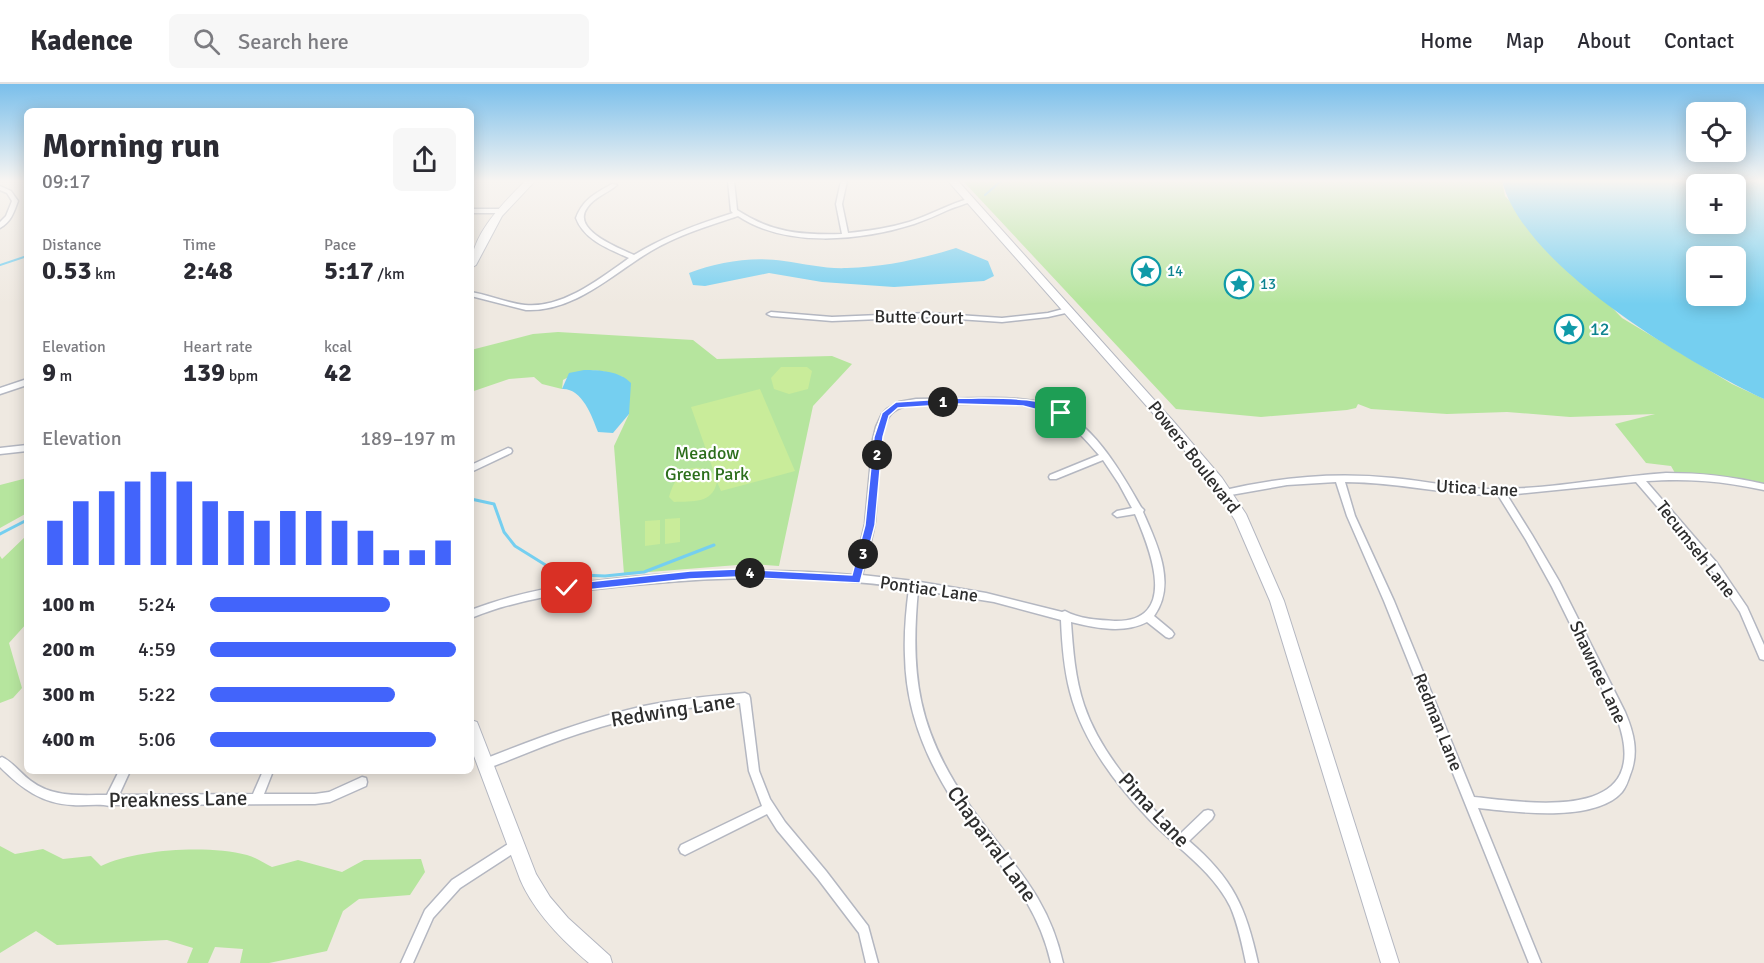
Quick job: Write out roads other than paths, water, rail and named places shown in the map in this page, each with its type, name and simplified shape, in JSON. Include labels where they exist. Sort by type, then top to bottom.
[{"type":"main road","points":[[474,260],[495,222]]},
{"type":"main road","name":"Powers Boulevard","points":[[990,222],[1163,416],[1225,493],[1241,518],[1277,601],[1390,963]]},
{"type":"main road","points":[[474,734],[516,845],[541,903],[578,942],[603,963]]},
{"type":"street","points":[[579,222],[582,228],[596,240],[634,258]]},
{"type":"street","points":[[474,294],[484,295],[522,308],[554,305],[575,295],[664,240],[715,222]]},
{"type":"street","points":[[750,222],[776,232],[844,234],[885,230],[914,222]]},
{"type":"street","points":[[842,222],[844,234]]},
{"type":"street","name":"Butte Court","points":[[771,314],[832,319],[928,315],[1002,320],[1048,315],[1067,310]]},
{"type":"street","points":[[0,391],[24,383]]},
{"type":"street","points":[[856,580],[870,525],[879,437],[885,415],[896,405],[961,401],[1023,403],[1048,407],[1076,425],[1103,457],[1140,510],[1155,547],[1160,580],[1159,602],[1147,616],[1169,634]]},
{"type":"street","points":[[0,452],[24,448]]},
{"type":"street","points":[[474,468],[508,451]]},
{"type":"street","points":[[1053,477],[1103,457]]},
{"type":"street","name":"Utica Lane","points":[[1225,493],[1257,485],[1340,481],[1389,481],[1500,492],[1638,478],[1721,479],[1764,488]]},
{"type":"street","name":"Tecumseh Lane","points":[[1638,478],[1714,566],[1744,610],[1764,656]]},
{"type":"street","name":"Redman Lane","points":[[1340,481],[1351,516],[1471,802],[1535,963]]},
{"type":"street","name":"Shawnee Lane","points":[[1471,802],[1554,807],[1594,802],[1617,790],[1627,770],[1630,745],[1619,711],[1574,619],[1500,492]]},
{"type":"street","points":[[1117,514],[1140,510]]},
{"type":"street","name":"Pontiac Lane","points":[[474,613],[513,600],[567,588],[690,575],[762,573],[914,585],[1119,624],[1137,623],[1147,616]]},
{"type":"street","name":"Chaparral Lane","points":[[914,585],[908,663],[913,699],[923,733],[953,793],[1018,875],[1045,920],[1057,963]]},
{"type":"street","name":"Pima Lane","points":[[1065,615],[1072,681],[1084,720],[1123,782],[1160,823],[1207,864],[1230,894],[1245,931],[1252,963]]},
{"type":"street","name":"Redwing Lane","points":[[486,764],[553,736],[632,712],[708,699],[745,698],[754,771],[769,808],[864,930],[872,963]]},
{"type":"street","name":"Preakness Lane","points":[[2,762],[27,788],[50,797],[110,801],[330,797],[362,782]]},
{"type":"street","points":[[110,801],[124,774]]},
{"type":"street","points":[[257,798],[267,774]]},
{"type":"street","points":[[686,849],[769,808]]},
{"type":"street","points":[[1180,841],[1208,815]]},
{"type":"street","points":[[407,963],[429,914],[456,884],[516,845]]},
{"type":"water","points":[[1522,222],[1686,222],[1686,234],[1746,234],[1746,222],[1764,222],[1764,399],[1732,383],[1653,336],[1574,278],[1541,246]]},
{"type":"water","points":[[956,248],[988,261],[994,276],[984,281],[894,287],[822,282],[769,273],[705,286],[693,285],[689,273],[723,263],[760,259],[831,268],[875,266],[929,256]]},
{"type":"water","points":[[584,370],[615,374],[631,383],[629,414],[613,433],[598,432],[581,398],[569,390],[562,389],[569,373]]},
{"type":"waterway","points":[[0,265],[24,257]]},
{"type":"waterway","points":[[474,500],[494,504],[504,532],[515,546],[560,574],[605,576],[644,572],[714,545]]},
{"type":"waterway","points":[[0,534],[24,522]]},
{"type":"place","name":"14","points":[[1146,271]]},
{"type":"place","name":"13","points":[[1239,284]]},
{"type":"place","name":"12","points":[[1569,329]]},
{"type":"park label","name":"Meadow Green Park","points":[[707,463]]}]
